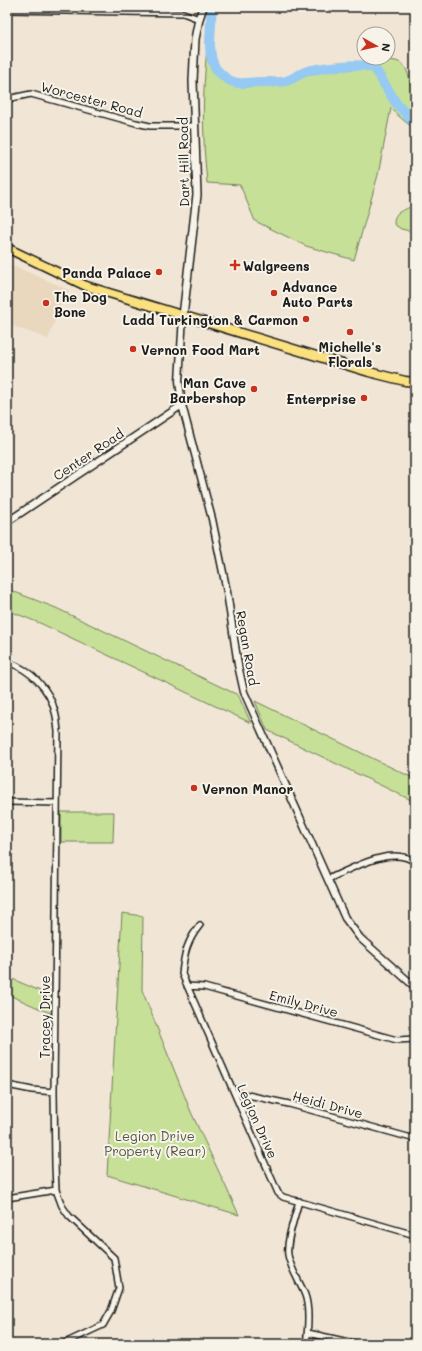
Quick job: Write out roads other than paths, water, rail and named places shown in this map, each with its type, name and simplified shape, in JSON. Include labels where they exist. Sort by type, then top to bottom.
[{"type":"main road","name":"Dart Hill Road","points":[[183,316],[197,195],[193,81],[195,39],[199,18],[203,7]]},
{"type":"main road","points":[[7,248],[86,286],[369,372],[415,382]]},
{"type":"street","points":[[7,10],[183,13],[199,18]]},
{"type":"street","name":"Worcester Road","points":[[7,100],[31,94],[136,124],[150,126],[195,126]]},
{"type":"street","name":"Regan Road","points":[[183,316],[179,381],[182,405],[212,519],[227,592],[238,665],[244,692],[345,918],[360,938],[415,987]]},
{"type":"street","name":"Center Road","points":[[7,522],[182,405]]},
{"type":"street","name":"Tracey Drive","points":[[7,662],[24,670],[44,687],[55,711],[58,731],[54,1092],[56,1190],[62,1206],[69,1216],[114,1258],[119,1288],[111,1311],[103,1325],[64,1344]]},
{"type":"street","points":[[7,802],[57,803]]},
{"type":"street","points":[[328,879],[381,857],[397,856],[411,859],[415,862]]},
{"type":"street","name":"Legion Drive","points":[[200,925],[192,935],[184,957],[182,974],[278,1193],[283,1197],[415,1235]]},
{"type":"street","name":"Emily Drive","points":[[187,986],[204,987],[397,1040],[415,1039]]},
{"type":"street","points":[[7,1085],[32,1090],[54,1092]]},
{"type":"street","name":"Heidi Drive","points":[[234,1092],[289,1104],[415,1139]]},
{"type":"street","points":[[7,1198],[56,1190]]},
{"type":"street","points":[[299,1201],[288,1245],[288,1256],[306,1296],[308,1333],[306,1344]]},
{"type":"street","points":[[308,1333],[358,1344]]},
{"type":"waterway","points":[[211,7],[210,52],[214,66],[231,81],[236,83],[280,82],[289,80],[305,72],[320,69],[352,65],[370,67],[375,69],[396,103],[415,124]]},
{"type":"place","name":"Walgreens","points":[[235,265]]},
{"type":"place","name":"Panda Palace","points":[[159,272]]},
{"type":"place","name":"Advance Auto Parts","points":[[274,293]]},
{"type":"place","name":"The Dog Bone","points":[[46,303]]},
{"type":"place","name":"Ladd Turkington & Carmon","points":[[306,319]]},
{"type":"place","name":"Michelle's Florals","points":[[350,332]]},
{"type":"place","name":"Vernon Food Mart","points":[[133,349]]},
{"type":"place","name":"Man Cave Barbershop","points":[[254,389]]},
{"type":"place","name":"Enterprise","points":[[364,398]]},
{"type":"place","name":"Vernon Manor","points":[[194,788]]},
{"type":"park label","name":"Legion Drive Property (Rear)","points":[[155,1142]]}]
